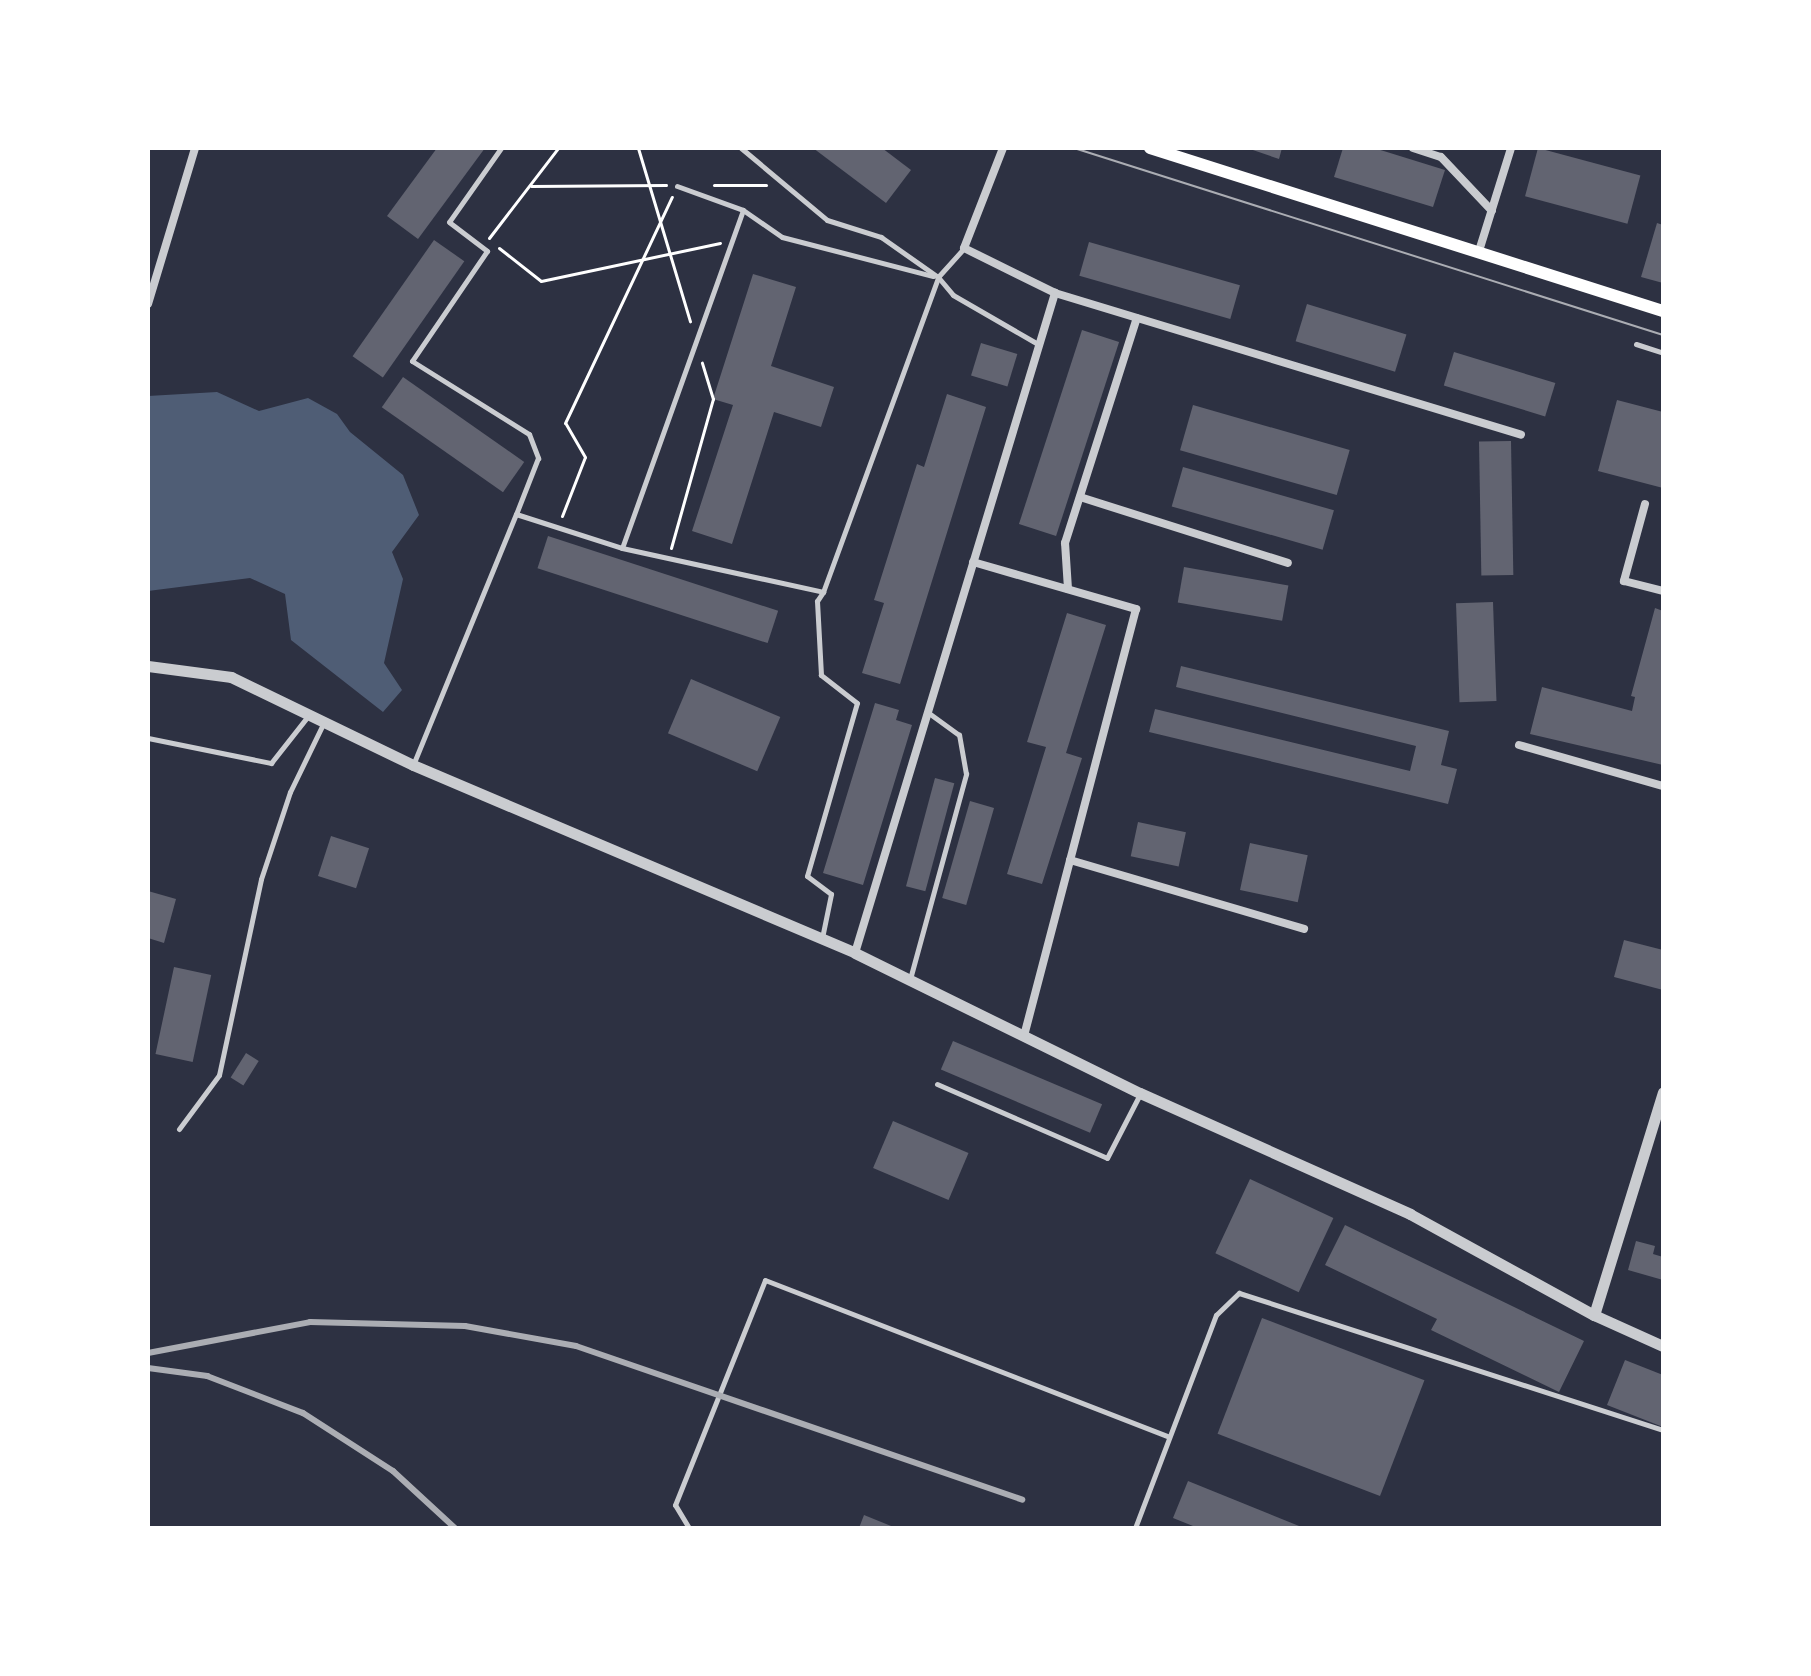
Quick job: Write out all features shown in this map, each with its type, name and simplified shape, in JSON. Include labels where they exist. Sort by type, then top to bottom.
[{"type":"main road","points":[[1150,148],[1663,311]]},
{"type":"street","points":[[148,304],[195,148]]},
{"type":"street","points":[[1003,148],[964,248],[1055,293],[1521,435]]},
{"type":"street","points":[[1413,148],[1441,157],[1492,211]]},
{"type":"street","points":[[1479,251],[1511,148]]},
{"type":"street","points":[[855,953],[1055,293]]},
{"type":"street","points":[[1068,589],[1065,543],[1137,318]]},
{"type":"street","points":[[1080,497],[1288,563]]},
{"type":"street","points":[[1645,504],[1624,581],[1663,591]]},
{"type":"street","points":[[973,562],[1136,609],[1024,1036]]},
{"type":"street","points":[[148,666],[231,677],[311,712],[413,765],[855,953],[1140,1093],[1410,1214],[1594,1315],[1663,1346]]},
{"type":"street","points":[[1519,745],[1663,786]]},
{"type":"street","points":[[1070,860],[1304,929]]},
{"type":"street","points":[[1594,1315],[1663,1092]]},
{"type":"lane","points":[[413,765],[538,458],[529,434],[412,361],[487,251],[449,222],[501,148]]},
{"type":"lane","points":[[741,148],[827,220],[881,237],[938,277],[953,295],[1038,344]]},
{"type":"lane","points":[[678,186],[743,210],[782,237],[938,277]]},
{"type":"lane","points":[[622,548],[743,210]]},
{"type":"lane","points":[[821,938],[831,894],[807,876],[857,703],[821,675],[817,601],[823,592],[938,277],[964,248]]},
{"type":"lane","points":[[1636,344],[1663,353]]},
{"type":"lane","points":[[516,514],[622,548],[823,592]]},
{"type":"lane","points":[[148,738],[271,763],[311,712]]},
{"type":"lane","points":[[910,980],[966,774],[959,735],[928,712]]},
{"type":"lane","points":[[179,1129],[219,1075],[261,879],[290,792],[325,719]]},
{"type":"lane","points":[[937,1084],[1107,1158],[1140,1093]]},
{"type":"lane","points":[[689,1528],[675,1505],[765,1280],[1169,1437]]},
{"type":"lane","points":[[1135,1528],[1216,1315],[1239,1293],[1663,1430]]},
{"type":"path","points":[[558,148],[488,239],[541,281],[732,241]]},
{"type":"path","points":[[710,185],[786,185]]},
{"type":"path","points":[[531,186],[678,186],[565,423],[585,457],[558,527]]},
{"type":"water","points":[[217,392],[259,411],[308,398],[337,414],[350,432],[403,475],[419,515],[392,552],[403,579],[384,663],[402,690],[383,712],[291,640],[285,594],[250,578],[148,591],[148,396]]},
{"type":"building","points":[[437,148],[485,148],[418,239],[387,216]]},
{"type":"building","points":[[813,148],[882,148],[911,170],[886,203]]},
{"type":"building","points":[[1247,148],[1282,148],[1279,159]]},
{"type":"building","points":[[1343,148],[1374,148],[1445,170],[1433,207],[1334,177]]},
{"type":"building","points":[[1538,148],[1640,175],[1627,224],[1525,196]]},
{"type":"building","points":[[1657,223],[1663,225],[1663,283],[1641,277]]},
{"type":"building","points":[[434,240],[464,261],[383,378],[353,356]]},
{"type":"building","points":[[1089,242],[1240,285],[1230,319],[1079,276]]},
{"type":"building","points":[[753,274],[796,287],[771,366],[834,387],[821,427],[774,412],[732,544],[692,531],[733,405],[713,399]]},
{"type":"building","points":[[1307,304],[1406,334],[1395,372],[1296,341]]},
{"type":"building","points":[[1082,330],[1119,342],[1056,536],[1019,524]]},
{"type":"building","points":[[981,343],[1017,354],[1007,387],[971,376]]},
{"type":"building","points":[[1454,352],[1555,383],[1545,416],[1444,385]]},
{"type":"building","points":[[403,377],[524,462],[503,492],[382,407]]},
{"type":"building","points":[[947,394],[986,407],[900,684],[862,673],[884,603],[874,600],[917,464],[924,467]]},
{"type":"building","points":[[1617,400],[1663,412],[1663,488],[1598,471]]},
{"type":"building","points":[[1193,405],[1350,450],[1337,495],[1180,450]]},
{"type":"building","points":[[1511,441],[1513,575],[1481,576],[1479,442]]},
{"type":"building","points":[[1183,467],[1334,510],[1323,550],[1172,506]]},
{"type":"building","points":[[548,536],[778,611],[768,643],[537,568]]},
{"type":"building","points":[[1184,567],[1288,585],[1282,621],[1178,602]]},
{"type":"building","points":[[1493,602],[1496,701],[1459,702],[1456,603]]},
{"type":"building","points":[[1655,608],[1663,611],[1663,765],[1530,734],[1542,687],[1632,711],[1635,697],[1631,696]]},
{"type":"building","points":[[1067,613],[1106,625],[1066,753],[1082,758],[1042,884],[1007,874],[1046,747],[1027,742]]},
{"type":"building","points":[[1181,666],[1449,731],[1441,765],[1457,769],[1448,804],[1149,732],[1155,709],[1410,771],[1416,746],[1176,687]]},
{"type":"building","points":[[691,679],[780,717],[757,771],[668,733]]},
{"type":"building","points":[[875,703],[899,710],[896,720],[912,725],[863,885],[823,873]]},
{"type":"building","points":[[935,778],[954,783],[925,891],[906,886]]},
{"type":"building","points":[[970,801],[994,808],[966,905],[942,898]]},
{"type":"building","points":[[1138,822],[1186,832],[1179,866],[1131,856]]},
{"type":"building","points":[[331,836],[369,848],[356,888],[318,876]]},
{"type":"building","points":[[1250,843],[1308,855],[1298,902],[1240,890]]},
{"type":"building","points":[[148,891],[176,899],[164,943],[148,938]]},
{"type":"building","points":[[1624,940],[1663,950],[1663,990],[1614,977]]},
{"type":"building","points":[[174,967],[211,975],[193,1062],[155,1054]]},
{"type":"building","points":[[953,1041],[1102,1104],[1090,1133],[941,1070]]},
{"type":"building","points":[[246,1053],[259,1061],[243,1086],[231,1078]]},
{"type":"building","points":[[893,1121],[968,1153],[949,1200],[873,1168]]},
{"type":"building","points":[[1250,1179],[1333,1218],[1299,1292],[1215,1253]]},
{"type":"building","points":[[1345,1225],[1584,1341],[1559,1392],[1431,1330],[1437,1319],[1325,1265]]},
{"type":"building","points":[[1636,1241],[1655,1246],[1653,1254],[1663,1257],[1663,1280],[1628,1270]]},
{"type":"building","points":[[1262,1318],[1424,1380],[1380,1496],[1218,1434]]},
{"type":"building","points":[[1625,1360],[1663,1375],[1663,1427],[1607,1405]]},
{"type":"building","points":[[1188,1481],[1304,1528],[1198,1528],[1173,1518]]},
{"type":"building","points":[[864,1515],[896,1528],[859,1528]]},
{"type":"tram line","points":[[1074,148],[1663,335]]},
{"type":"railway","points":[[148,1353],[310,1322],[465,1326],[576,1346],[1022,1500]]},
{"type":"railway","points":[[148,1368],[207,1376],[303,1413],[393,1471],[455,1528]]}]
